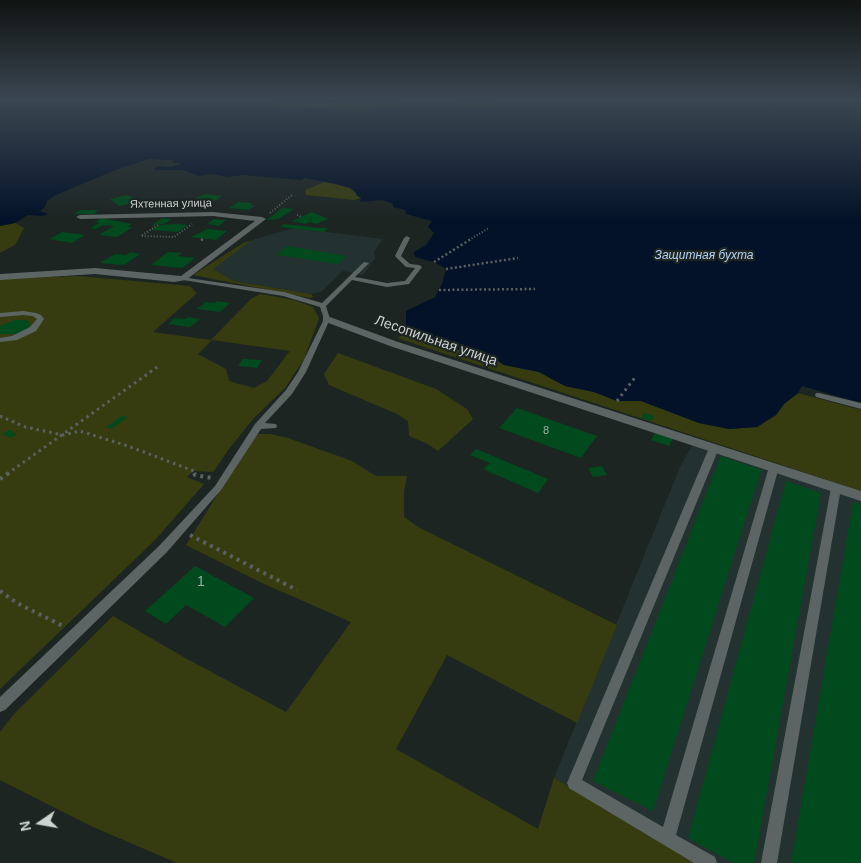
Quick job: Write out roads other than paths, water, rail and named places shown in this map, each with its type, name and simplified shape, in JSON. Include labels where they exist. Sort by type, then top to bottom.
[{"type":"street","name":"Яхтенная улица","points":[[80,217],[213,214],[262,219],[183,278]]},
{"type":"street","points":[[0,277],[78,271],[183,278]]},
{"type":"street","name":"Лесопильная улица","points":[[327,319],[394,344],[861,496]]},
{"type":"lane","points":[[350,278],[387,285],[407,283],[419,267],[408,266],[398,256],[407,238]]},
{"type":"lane","points":[[323,306],[366,263]]},
{"type":"lane","points":[[183,278],[284,294],[323,306]]},
{"type":"lane","points":[[0,706],[180,530],[222,480],[258,426],[302,372],[327,319],[323,306]]},
{"type":"lane","points":[[0,315],[34,314],[40,316],[41,320],[33,329],[25,333],[14,338],[0,340]]},
{"type":"lane","points":[[819,394],[861,406]]},
{"type":"lane","points":[[258,426],[273,426]]},
{"type":"lane","points":[[709,863],[574,783],[714,448]]},
{"type":"lane","points":[[667,838],[774,467]]},
{"type":"lane","points":[[769,863],[836,488]]},
{"type":"water","name":"Защитная бухта","points":[[0,139],[861,139],[861,403],[802,386],[798,393],[784,404],[776,415],[757,427],[729,429],[699,423],[641,401],[617,401],[594,392],[565,386],[539,372],[504,365],[487,354],[449,348],[442,341],[425,341],[410,332],[406,325],[406,311],[435,297],[442,284],[446,269],[434,262],[415,257],[414,252],[426,245],[434,233],[428,227],[432,221],[406,214],[405,210],[393,207],[393,204],[382,200],[360,202],[361,198],[356,195],[356,192],[337,184],[304,178],[302,180],[243,175],[228,177],[211,174],[199,176],[183,170],[155,170],[159,166],[170,167],[183,164],[172,162],[173,160],[149,159],[118,169],[56,195],[47,201],[45,207],[40,211],[48,214],[43,216],[28,215],[15,223],[0,226]]}]
